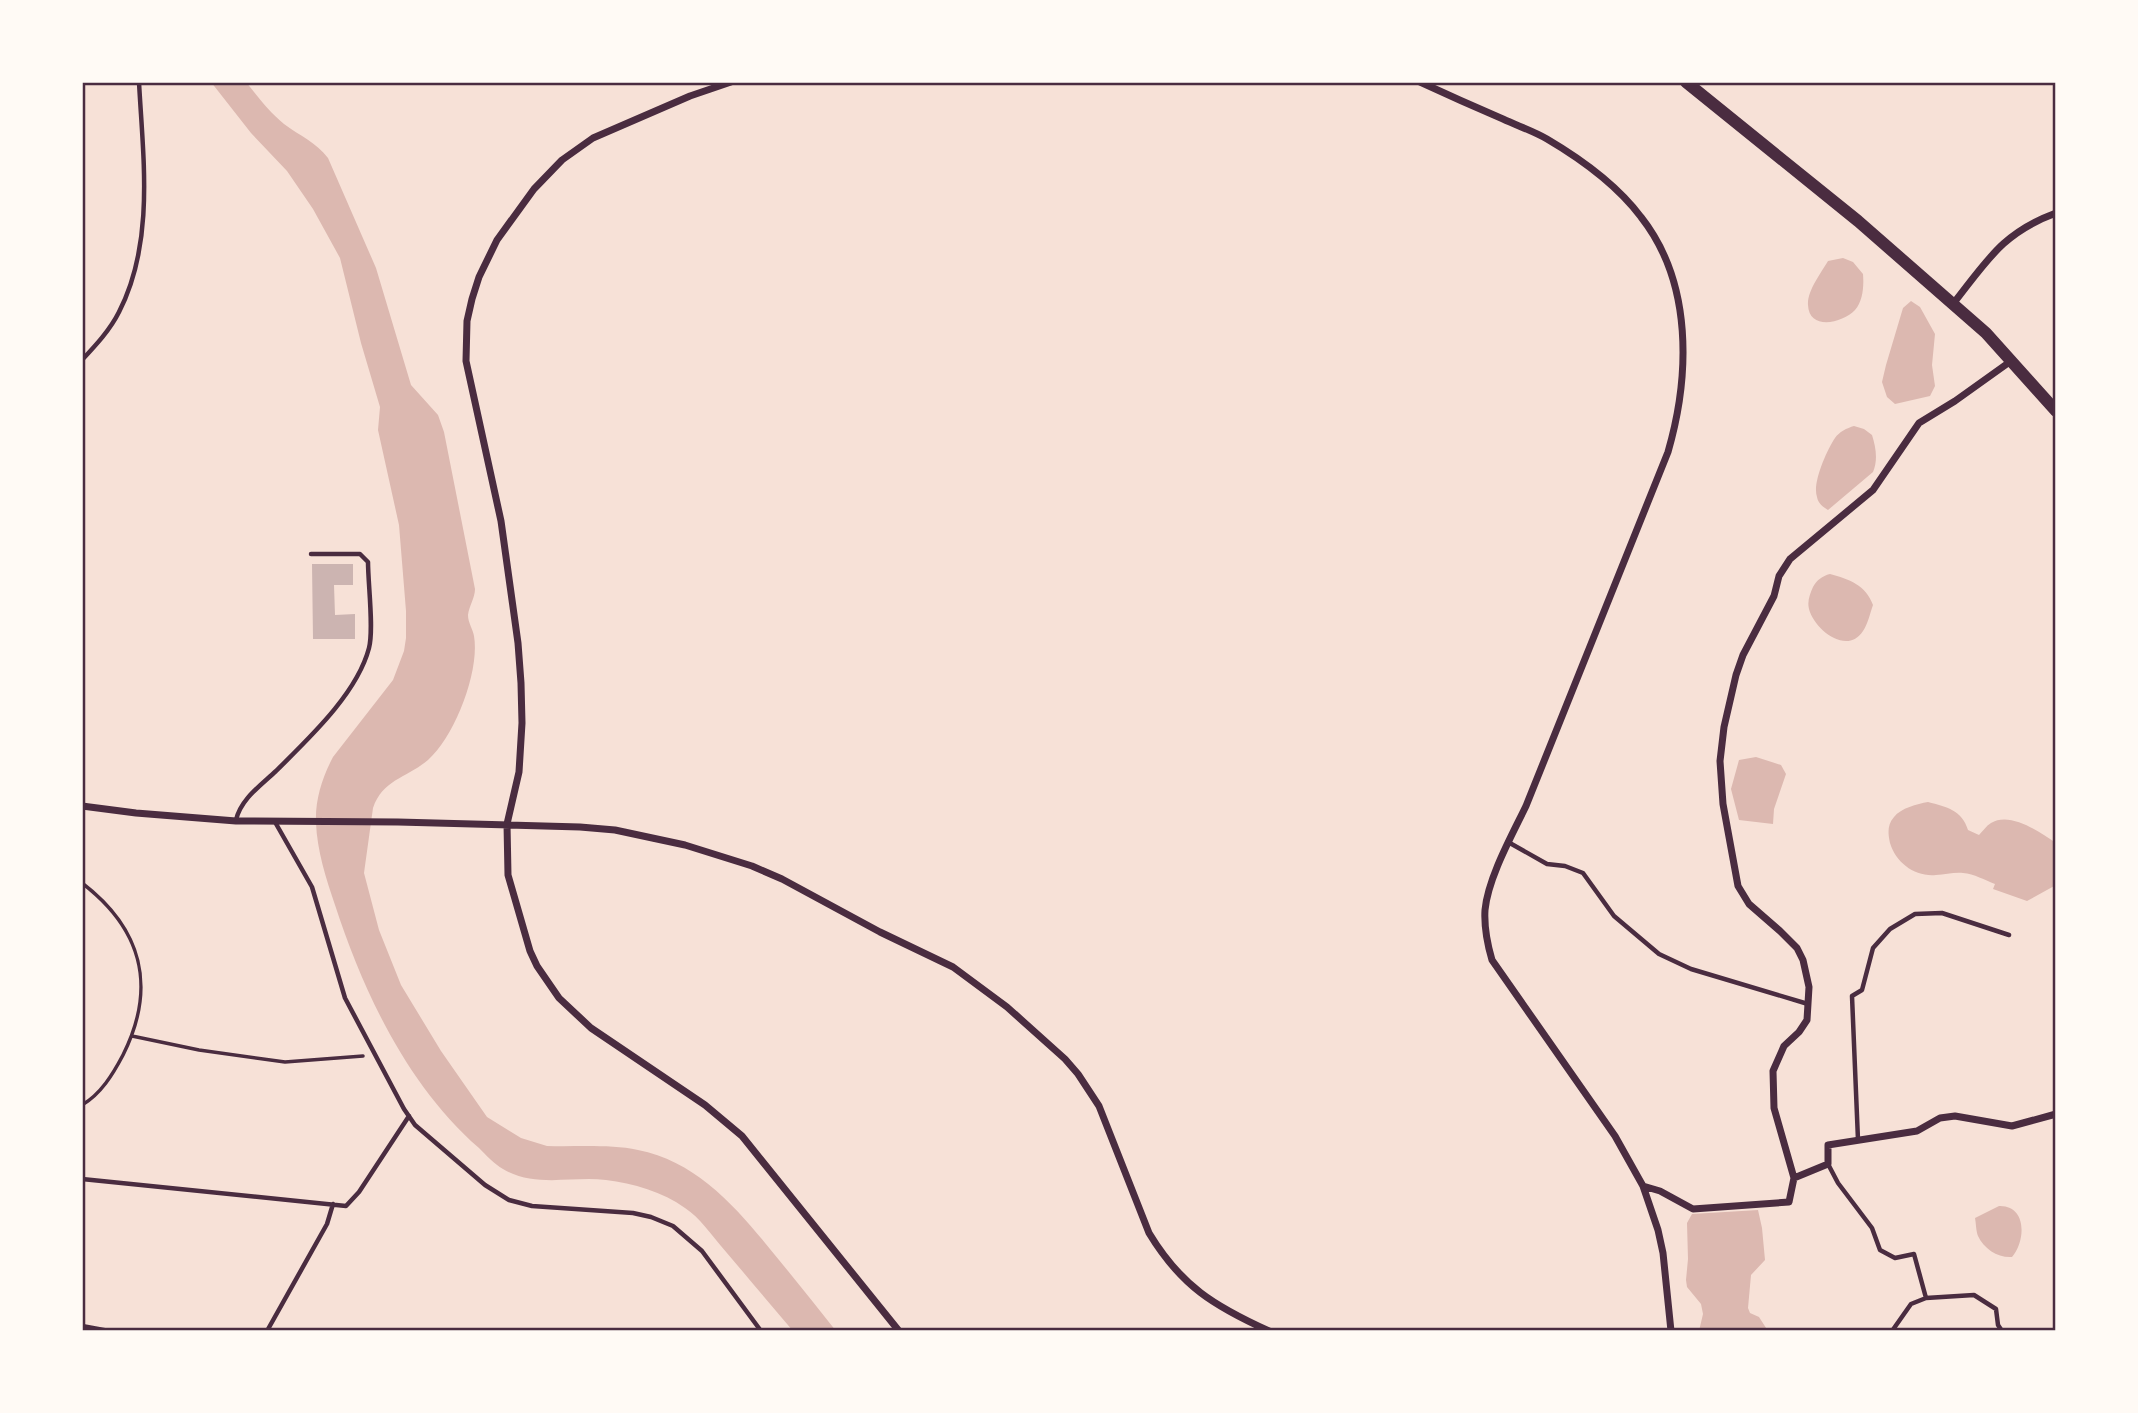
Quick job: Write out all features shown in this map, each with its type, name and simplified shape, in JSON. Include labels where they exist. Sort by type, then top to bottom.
[{"type":"street","points":[[731,82],[593,138],[562,160],[534,189],[497,240],[479,277],[472,299],[467,321],[466,361],[501,521],[521,683],[519,772],[507,824],[508,875],[515,905],[534,958],[559,998],[591,1028],[705,1105],[742,1136],[899,1331]]},
{"type":"street","points":[[1420,82],[1544,138],[1594,172],[1630,204],[1652,232],[1668,265],[1678,303],[1683,368],[1678,412],[1668,452],[1526,806],[1508,842],[1485,910],[1487,943],[1492,960],[1615,1136],[1643,1186],[1663,1252],[1671,1331]]},
{"type":"street","points":[[1686,82],[1858,221],[1986,333],[2056,411]]},
{"type":"street","points":[[1953,304],[2006,240],[2028,225],[2056,213]]},
{"type":"street","points":[[1643,1186],[1660,1191],[1693,1209],[1790,1202],[1794,1178],[1774,1108],[1773,1071],[1784,1046],[1807,1020],[1809,987],[1803,960],[1797,948],[1749,904],[1738,887],[1723,804],[1720,761],[1724,727],[1736,675],[1743,655],[1774,596],[1779,576],[1790,559],[1873,489],[1919,423],[2011,361]]},
{"type":"street","points":[[82,806],[236,821],[507,824],[615,830],[720,855],[782,879],[880,932],[953,967],[1007,1007],[1065,1059],[1079,1074],[1099,1106],[1149,1233],[1171,1265],[1184,1280],[1211,1301],[1269,1331]]},
{"type":"street","points":[[1794,1178],[1828,1164],[1828,1145],[1917,1131],[1940,1118],[1955,1116],[2012,1126],[2056,1114]]},
{"type":"lane","points":[[82,360],[117,315],[129,288],[138,253],[144,182],[138,82]]},
{"type":"lane","points":[[236,821],[244,801],[283,764],[339,703],[355,681],[369,649],[368,562],[360,554],[310,554]]},
{"type":"lane","points":[[278,822],[312,887],[345,998],[415,1125],[485,1185],[509,1200],[532,1206],[633,1213],[673,1226],[702,1251],[761,1331]]},
{"type":"lane","points":[[1508,842],[1547,864],[1566,866],[1583,873],[1614,916],[1659,954],[1691,969],[1809,1004]]},
{"type":"lane","points":[[1858,1141],[1852,996],[1862,990],[1873,948],[1890,929],[1914,914],[1942,913],[2009,935]]},
{"type":"lane","points":[[82,1179],[346,1206],[359,1192],[409,1116]]},
{"type":"lane","points":[[1828,1164],[1838,1183],[1872,1228],[1880,1250],[1895,1258],[1914,1254],[1926,1298]]},
{"type":"lane","points":[[267,1331],[327,1224],[333,1204]]},
{"type":"lane","points":[[1892,1331],[1911,1304],[1926,1298],[1974,1295],[1996,1309],[1998,1325],[2002,1331]]},
{"type":"lane","points":[[82,1326],[109,1331]]},
{"type":"path","points":[[82,883],[107,905],[117,918],[138,958],[142,996],[132,1036],[111,1076],[99,1091],[82,1105]]},
{"type":"path","points":[[132,1036],[199,1051],[285,1062],[376,1055]]},
{"type":"shaded area","points":[[211,82],[246,82],[279,119],[313,143],[328,158],[376,268],[411,385],[438,415],[444,432],[475,589],[468,615],[475,650],[463,702],[438,749],[420,766],[389,785],[377,798],[373,808],[364,873],[379,930],[401,985],[441,1051],[487,1117],[521,1138],[547,1146],[627,1148],[660,1156],[681,1166],[718,1192],[734,1208],[765,1242],[836,1331],[793,1331],[700,1221],[667,1197],[616,1181],[540,1180],[515,1175],[500,1167],[454,1123],[431,1096],[391,1037],[360,972],[328,885],[318,844],[316,814],[320,789],[333,757],[393,680],[404,651],[406,611],[399,525],[378,430],[380,407],[340,258],[313,209],[287,171],[251,133]]},
{"type":"shaded area","points":[[1843,258],[1853,262],[1863,274],[1860,302],[1850,315],[1835,321],[1814,319],[1808,300],[1815,282],[1828,261]]},
{"type":"shaded area","points":[[1911,301],[1920,307],[1935,334],[1932,365],[1935,386],[1930,396],[1895,404],[1887,397],[1882,382],[1903,308]]},
{"type":"shaded area","points":[[1854,426],[1872,435],[1876,454],[1875,467],[1873,472],[1828,510],[1818,499],[1818,475],[1835,438],[1843,430]]},
{"type":"shaded area","points":[[1830,574],[1856,584],[1866,592],[1873,605],[1863,631],[1849,641],[1832,637],[1824,631],[1809,609],[1809,600],[1816,582]]},
{"type":"shaded area","points":[[1756,757],[1781,765],[1786,774],[1774,809],[1773,824],[1739,820],[1731,789],[1739,760]]},
{"type":"shaded area","points":[[1928,802],[1953,810],[1962,818],[1968,830],[1979,835],[1991,823],[2007,820],[2025,824],[2049,838],[2056,843],[2056,885],[2027,901],[1993,889],[1995,884],[1971,875],[1928,875],[1907,867],[1897,857],[1890,843],[1890,823],[1901,811]]},
{"type":"shaded area","points":[[1999,1206],[2008,1207],[2019,1217],[2020,1242],[2012,1257],[1992,1252],[1977,1234],[1975,1218]]},
{"type":"shaded area","points":[[1758,1210],[1765,1260],[1751,1275],[1748,1308],[1750,1313],[1759,1317],[1768,1331],[1699,1331],[1703,1314],[1701,1304],[1687,1287],[1686,1280],[1687,1223],[1692,1214]]},
{"type":"building","points":[[312,564],[353,564],[353,585],[334,585],[335,615],[355,614],[355,639],[313,639]]}]
